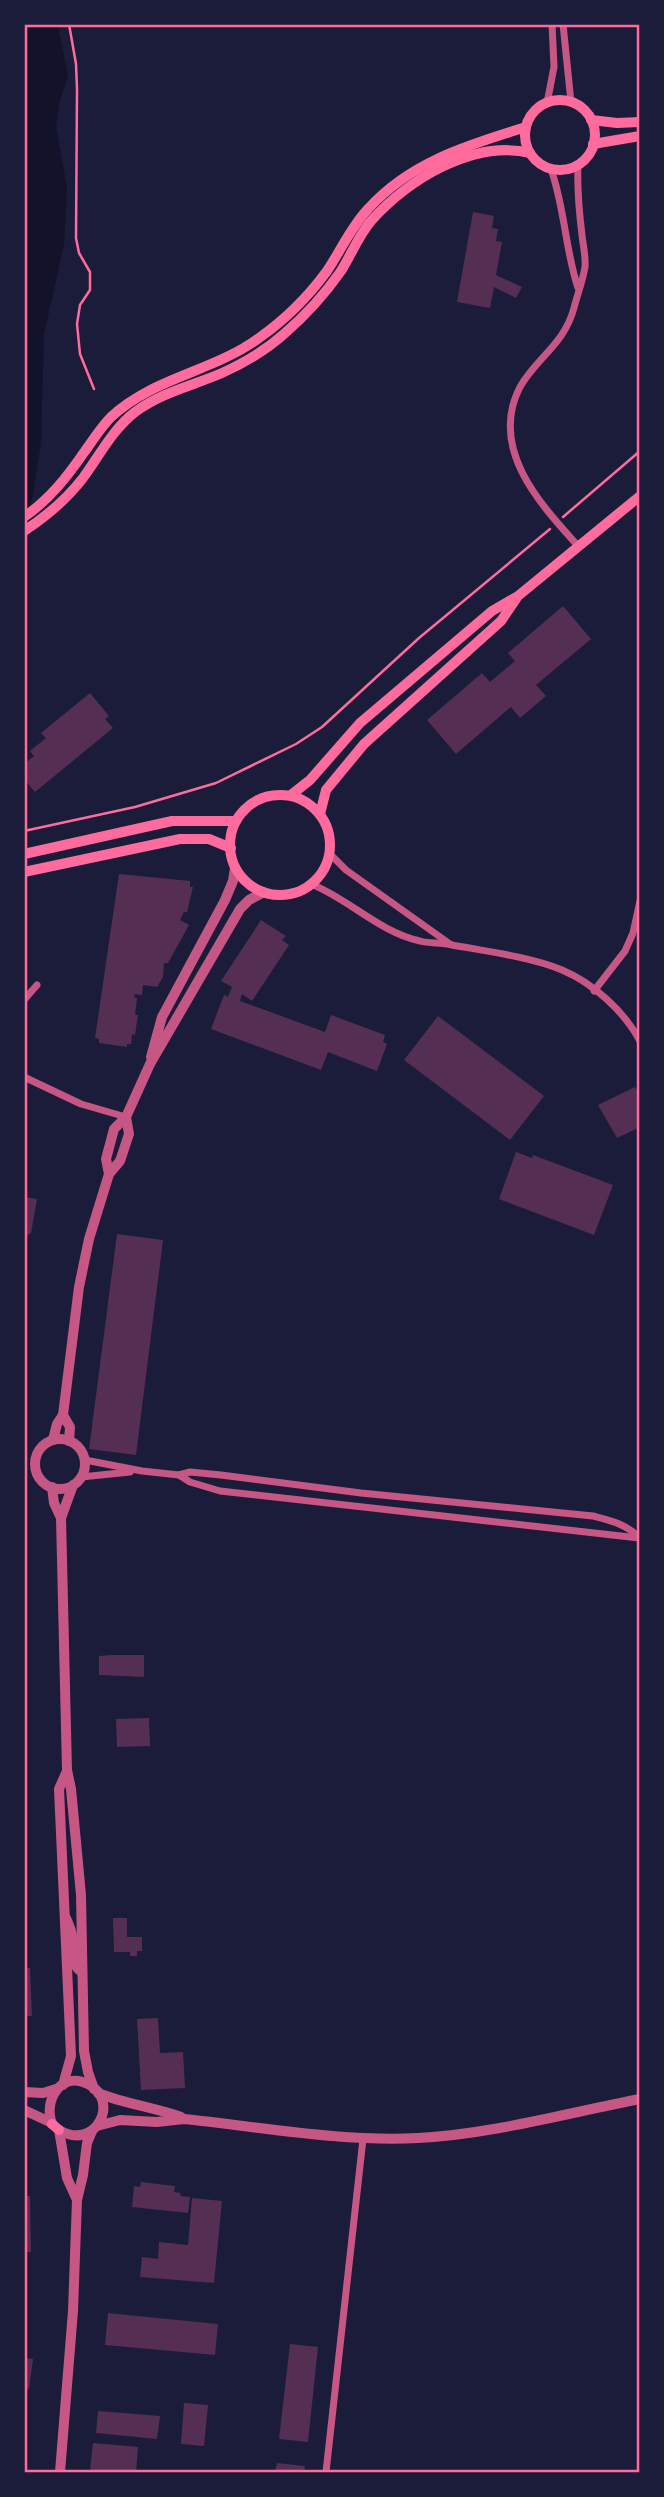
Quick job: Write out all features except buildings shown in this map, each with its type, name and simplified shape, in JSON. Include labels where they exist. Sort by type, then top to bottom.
[{"type":"main road","points":[[570,102],[579,106],[594,127],[593,144],[590,152],[578,165],[560,170],[551,169],[535,160],[530,153],[525,136],[526,127],[530,117],[547,103],[570,102]]},
{"type":"main road","points":[[590,120],[639,122]]},
{"type":"main road","points":[[24,517],[56,490],[108,419],[145,391],[238,353],[281,322],[327,270],[355,225],[382,194],[413,170],[455,149],[526,127]]},
{"type":"main road","points":[[593,144],[639,136]]},
{"type":"main road","points":[[24,531],[46,517],[70,494],[116,429],[145,406],[178,388],[221,373],[254,356],[284,334],[314,306],[340,272],[369,223],[397,196],[427,176],[457,161],[485,152],[504,150],[530,153]]},
{"type":"main road","points":[[291,795],[310,780],[360,723],[492,611],[518,597],[639,496]]},
{"type":"main road","points":[[320,814],[326,790],[364,744],[501,621],[518,597]]},
{"type":"main road","points":[[274,794],[291,795],[306,801],[320,814],[330,839],[330,854],[326,866],[311,884],[296,892],[280,895],[264,892],[250,884],[235,868],[232,848],[236,821],[245,808],[259,799],[274,794]]},
{"type":"main road","points":[[24,854],[172,821],[236,821]]},
{"type":"main road","points":[[24,872],[180,839],[209,839],[232,848]]},
{"type":"street","points":[[547,103],[554,67],[552,24]]},
{"type":"street","points":[[563,24],[570,102]]},
{"type":"street","points":[[578,165],[577,194],[585,267],[563,336],[520,387],[512,416],[514,459],[524,478],[557,523],[579,547]]},
{"type":"street","points":[[551,169],[560,195],[572,271],[578,289]]},
{"type":"street","points":[[330,854],[346,870],[451,944]]},
{"type":"street","points":[[150,1064],[162,1017],[225,900],[235,868]]},
{"type":"street","points":[[311,884],[330,891],[380,924],[419,941],[451,944],[561,970],[617,1008],[639,1041]]},
{"type":"street","points":[[109,1174],[106,1159],[114,1129],[126,1117],[150,1064],[240,909],[249,900],[264,892]]},
{"type":"street","points":[[594,991],[625,951],[633,933],[639,901]]},
{"type":"street","points":[[24,1000],[37,985]]},
{"type":"street","points":[[24,1077],[81,1104],[126,1117]]},
{"type":"street","points":[[53,1440],[57,1424],[63,1415],[79,1287],[89,1239],[109,1174],[120,1161],[129,1134],[126,1117]]},
{"type":"street","points":[[63,1415],[70,1427],[69,1441]]},
{"type":"street","points":[[60,2473],[73,2311],[77,2200],[87,2143],[103,2112],[84,2051],[81,1895],[67,1770],[61,1518],[73,1485],[81,1477],[85,1460],[82,1452],[69,1441],[53,1440],[40,1448],[35,1463],[39,1478],[60,1489],[73,1485]]},
{"type":"street","points":[[85,1460],[142,1471],[179,1475],[190,1472],[221,1475],[361,1493],[593,1516],[630,1528],[639,1538]]},
{"type":"street","points":[[81,1477],[142,1471]]},
{"type":"street","points":[[179,1475],[190,1482],[220,1491],[639,1538]]},
{"type":"street","points":[[52,1487],[54,1503],[61,1518]]},
{"type":"street","points":[[67,1770],[59,1789],[71,2056],[60,2087],[49,2105],[67,2178],[77,2200]]},
{"type":"street","points":[[64,1913],[72,1933],[74,1963],[82,1972]]},
{"type":"street","points":[[24,2092],[43,2093],[79,2082],[123,2103],[155,2107],[184,2119]]},
{"type":"street","points":[[24,2110],[75,2136],[120,2120],[156,2122],[184,2119],[363,2139],[420,2138],[639,2099]]},
{"type":"street","points":[[326,2473],[363,2139]]},
{"type":"path","points":[[69,24],[78,89],[76,238],[79,253],[90,272],[90,290],[80,306],[77,324],[80,354],[94,389]]},
{"type":"path","points":[[24,831],[135,807],[216,783],[296,744],[321,727],[419,638],[639,451]]},
{"type":"shaded area","points":[[25,25],[58,25],[68,77],[60,100],[56,127],[67,188],[64,245],[44,334],[41,442],[33,495],[25,523]]}]
